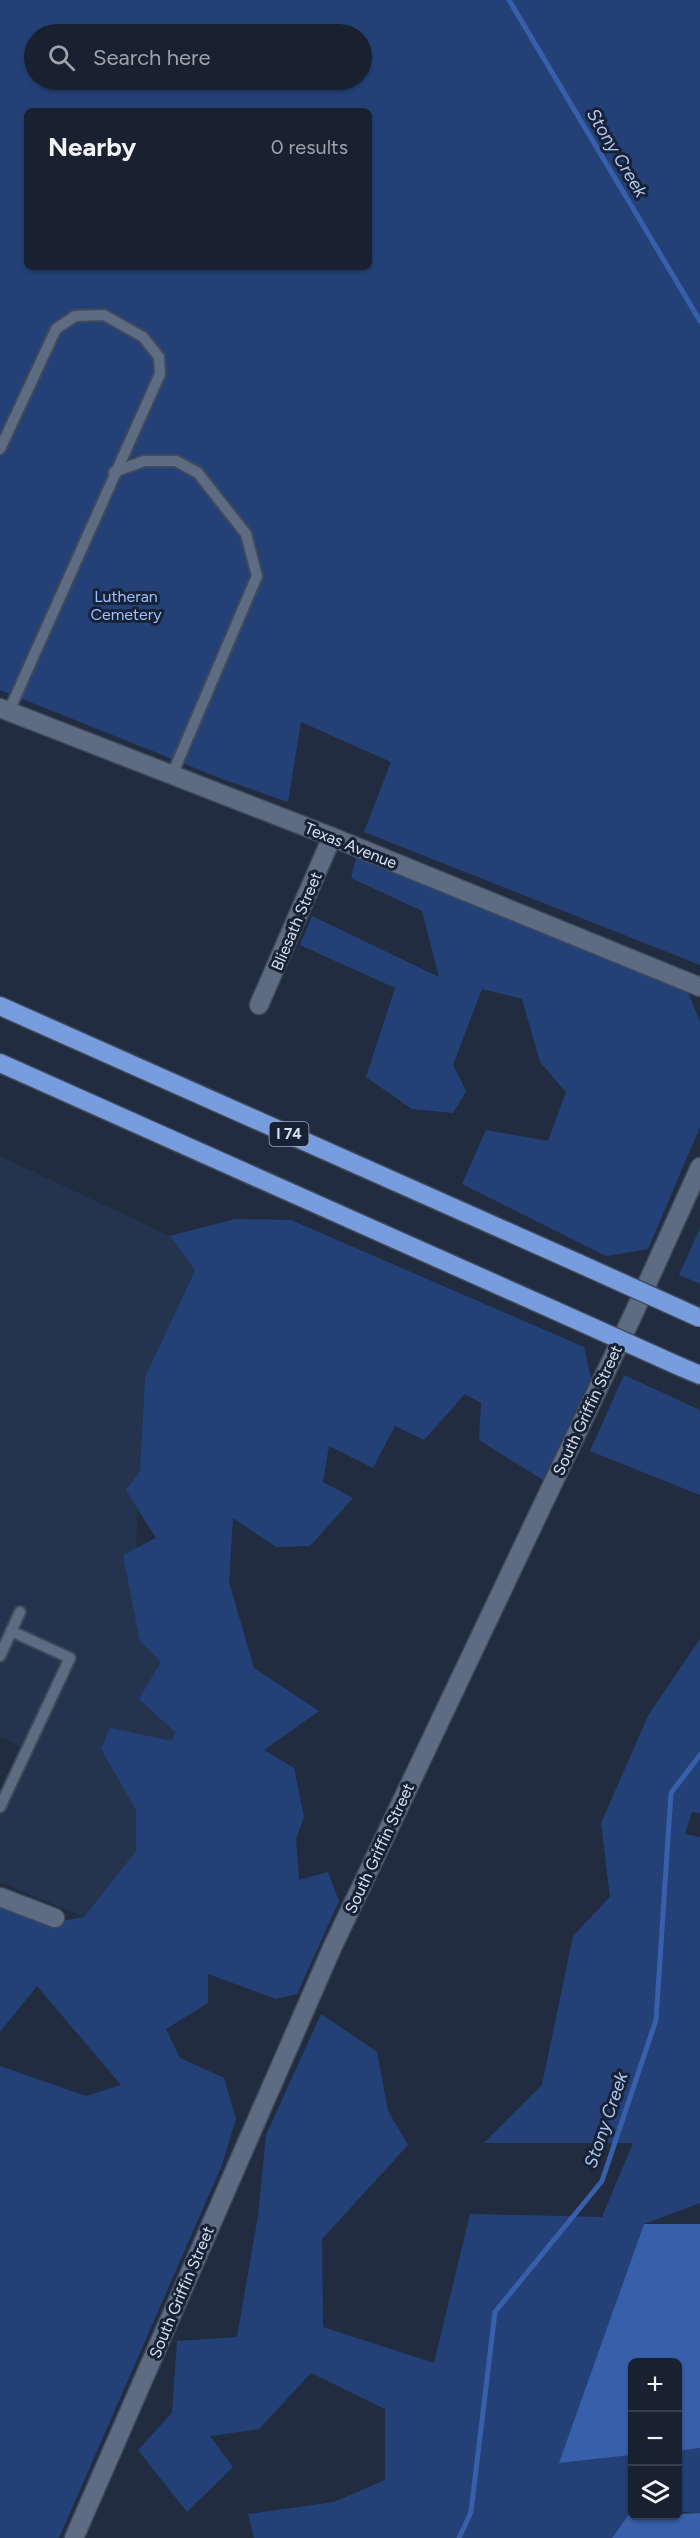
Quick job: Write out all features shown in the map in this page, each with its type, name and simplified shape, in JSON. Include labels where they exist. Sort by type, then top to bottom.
[{"type":"highway","name":"I 74","points":[[0,1006],[700,1318]]},
{"type":"highway","points":[[0,1063],[700,1375]]},
{"type":"street","name":"Texas Avenue","points":[[5,710],[332,837],[700,987]]},
{"type":"street","name":"Bliesath Street","points":[[259,1005],[332,837]]},
{"type":"street","name":"South Griffin Street","points":[[74,2538],[332,1948],[700,1167]]},
{"type":"street","points":[[0,1897],[55,1918]]},
{"type":"lane","points":[[0,449],[56,329],[75,316],[104,315],[143,337],[159,357],[160,374],[5,710]]},
{"type":"lane","points":[[114,472],[144,461],[176,461],[198,473],[246,534],[257,576],[172,774]]},
{"type":"lane","points":[[0,1656],[20,1612]]},
{"type":"lane","points":[[0,1808],[70,1658],[11,1631]]},
{"type":"shaded area","points":[[0,1156],[170,1236],[195,1269],[145,1377],[136,1543],[176,1732],[136,1851],[84,1917],[0,1882],[0,1807],[27,1750],[0,1737]]},
{"type":"shaded area","points":[[644,2224],[700,2224],[700,2448],[682,2450],[682,2358],[628,2358],[628,2455],[559,2463]]},
{"type":"shaded area","points":[[700,2513],[700,2538],[612,2538],[628,2516],[628,2520],[682,2520],[682,2514]]},
{"type":"green space","name":"Lutheran Cemetery","points":[[0,0],[700,0],[700,965],[364,832],[391,762],[301,722],[288,802],[222,779],[0,690]]},
{"type":"green space","points":[[356,857],[688,992],[700,1022],[700,1127],[648,1249],[606,1256],[462,1184],[486,1130],[548,1141],[566,1092],[540,1062],[522,999],[482,989],[453,1065],[466,1091],[453,1113],[412,1109],[366,1077],[395,988],[300,945],[312,916],[439,977],[422,911],[351,878]]},
{"type":"green space","points":[[235,1219],[291,1220],[584,1347],[591,1378],[543,1480],[479,1440],[481,1403],[465,1394],[424,1440],[395,1426],[373,1468],[329,1446],[323,1482],[353,1498],[310,1546],[276,1547],[233,1518],[229,1582],[254,1668],[319,1711],[264,1750],[294,1768],[304,1817],[296,1839],[299,1880],[328,1872],[339,1901],[297,1994],[276,1999],[208,1974],[208,2003],[166,2029],[180,2058],[224,2078],[236,2119],[222,2165],[59,2538],[0,2538],[0,2066],[86,2096],[121,2085],[37,1986],[0,2032],[0,1907],[42,1924],[84,1917],[136,1851],[136,1810],[101,1749],[110,1728],[172,1741],[175,1732],[139,1699],[161,1662],[140,1641],[123,1555],[156,1538],[126,1490],[140,1471],[145,1377],[195,1270],[170,1236]]},
{"type":"green space","points":[[700,1228],[700,1284],[679,1275]]},
{"type":"green space","points":[[624,1375],[700,1410],[700,1495],[590,1451]]},
{"type":"green space","points":[[700,1639],[700,1813],[692,1812],[685,1834],[700,1837],[700,2203],[644,2224],[560,2463],[628,2455],[628,2516],[612,2538],[254,2538],[248,2514],[334,2502],[385,2480],[385,2409],[311,2373],[259,2429],[210,2436],[233,2467],[187,2512],[138,2450],[172,2413],[177,2341],[237,2337],[258,2216],[266,2135],[321,2014],[377,2052],[388,2111],[408,2145],[322,2239],[323,2327],[434,2363],[470,2214],[602,2217],[633,2143],[484,2143],[542,2085],[573,1936],[610,1897],[601,1823],[649,1714]]},
{"type":"green space","points":[[700,2448],[700,2513],[682,2512],[682,2450]]},
{"type":"waterway","name":"Stony Creek","points":[[509,0],[700,321]]},
{"type":"waterway","name":"Stony Creek","points":[[459,2538],[471,2512],[495,2312],[602,2181],[656,2020],[671,1793],[700,1755]]}]
